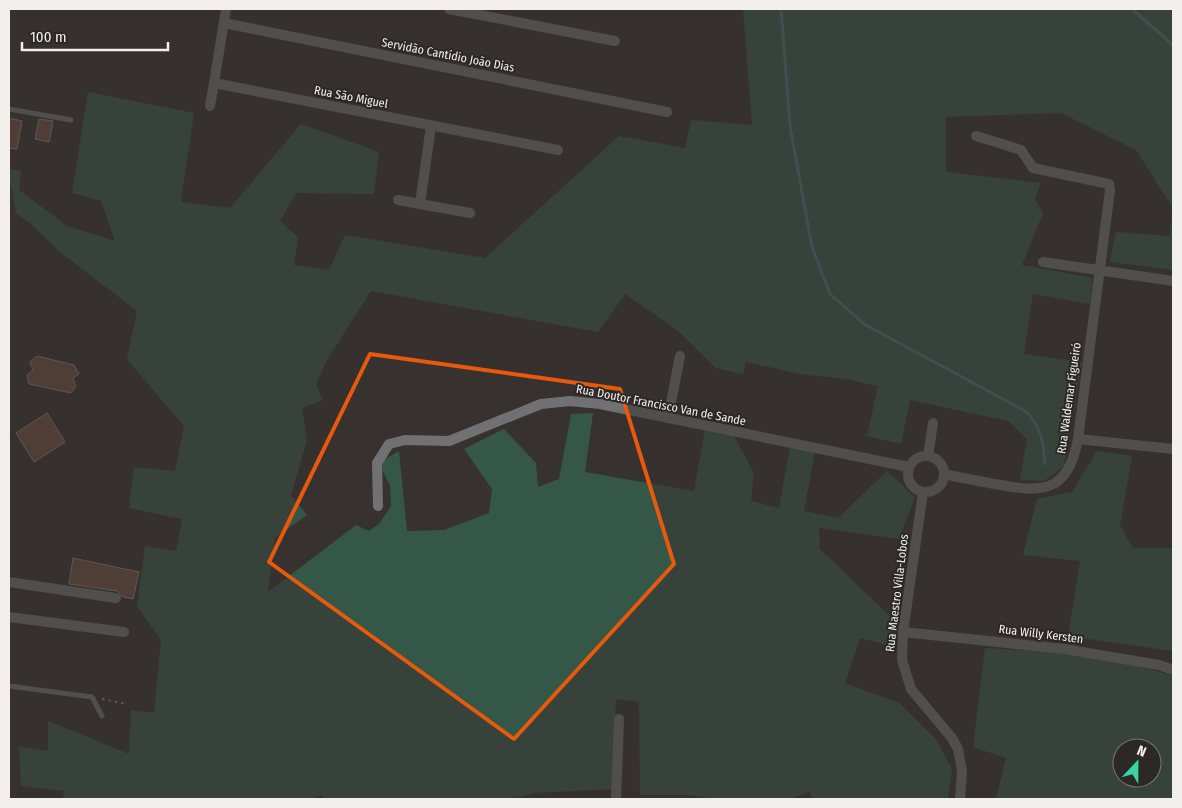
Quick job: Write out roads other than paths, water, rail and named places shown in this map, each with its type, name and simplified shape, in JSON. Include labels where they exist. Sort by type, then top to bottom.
[{"type":"street","points":[[210,106],[226,9]]},
{"type":"street","points":[[449,9],[615,41]]},
{"type":"street","name":"Servidão Cantídio João Dias","points":[[224,23],[667,112]]},
{"type":"street","name":"Rua São Miguel","points":[[214,83],[558,150]]},
{"type":"street","points":[[420,204],[431,126]]},
{"type":"street","name":"Rua Waldemar Figueiró","points":[[944,474],[1027,490],[1046,488],[1056,483],[1070,469],[1078,439],[1108,197],[1108,184],[1033,168],[1021,150],[976,136]]},
{"type":"street","points":[[398,200],[470,213]]},
{"type":"street","points":[[1043,262],[1173,281]]},
{"type":"street","points":[[668,418],[680,356]]},
{"type":"street","name":"Rua Doutor Francisco Van de Sande","points":[[378,506],[377,463],[383,450],[395,441],[449,441],[529,407],[556,401],[584,402],[909,467]]},
{"type":"street","points":[[928,456],[933,424]]},
{"type":"street","points":[[1078,439],[1173,449]]},
{"type":"street","points":[[928,456],[938,460],[944,474],[943,481],[935,490],[923,492],[910,483],[909,467],[916,458],[928,456]]},
{"type":"street","name":"Rua Maestro Villa-Lobos","points":[[923,492],[903,632],[902,660],[910,690],[952,738],[958,749],[962,771],[960,799]]},
{"type":"street","points":[[9,583],[116,598]]},
{"type":"street","points":[[9,617],[124,632]]},
{"type":"street","name":"Rua Willy Kersten","points":[[903,632],[1064,648],[1159,664],[1173,670]]},
{"type":"street","points":[[616,799],[619,719]]},
{"type":"lane","points":[[9,108],[71,120]]},
{"type":"lane","points":[[9,686],[92,697],[102,716]]},
{"type":"waterway","points":[[781,9],[790,126],[812,247],[830,294],[864,324],[1027,412],[1036,424],[1041,436],[1045,464]]},
{"type":"waterway","points":[[1132,9],[1173,45]]}]
